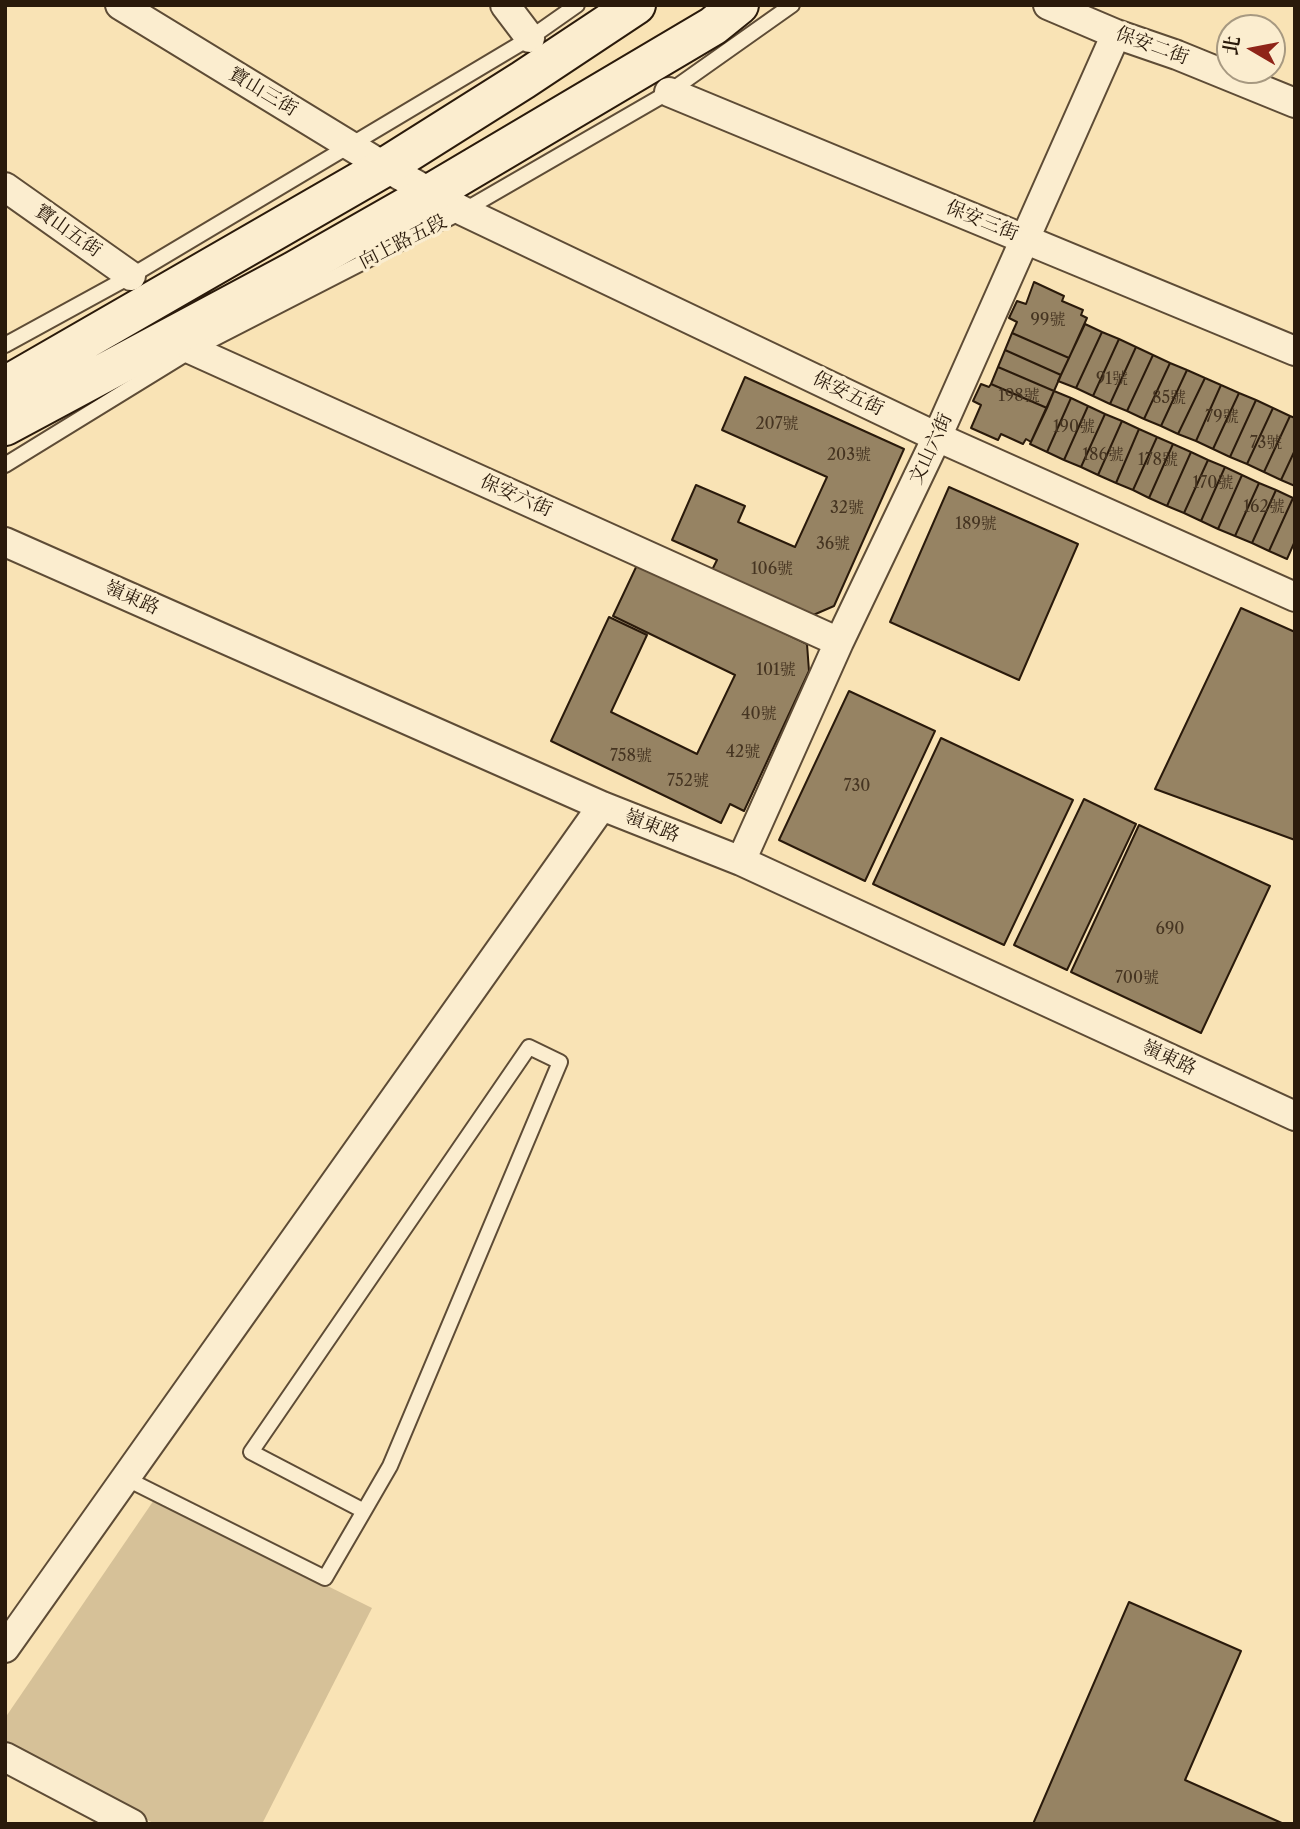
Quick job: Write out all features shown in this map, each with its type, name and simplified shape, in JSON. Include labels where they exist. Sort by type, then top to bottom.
[{"type":"main road","name":"向上路五段","points":[[5,426],[294,271],[422,187],[523,80],[636,5]]},
{"type":"main road","name":"向上路五段","points":[[5,386],[422,187],[713,26],[739,5]]},
{"type":"street","name":"寶山三街","points":[[120,5],[422,187]]},
{"type":"street","points":[[505,5],[530,38]]},
{"type":"street","name":"保安二街","points":[[1048,5],[1295,103]]},
{"type":"street","name":"文山六街","points":[[741,861],[839,642],[937,437],[1116,34]]},
{"type":"street","name":"保安三街","points":[[669,92],[1295,351]]},
{"type":"street","name":"寶山五街","points":[[5,187],[131,276]]},
{"type":"street","name":"保安五街","points":[[422,187],[937,437],[1295,597]]},
{"type":"street","name":"保安六街","points":[[192,350],[839,642]]},
{"type":"street","name":"嶺東路","points":[[5,542],[602,806],[741,861],[1295,1116]]},
{"type":"street","points":[[5,1648],[602,806]]},
{"type":"street","points":[[5,1757],[132,1824]]},
{"type":"lane","points":[[5,345],[131,276],[530,38],[577,5]]},
{"type":"lane","name":"向上路五段","points":[[5,465],[192,350],[422,187],[669,92],[792,5]]},
{"type":"lane","points":[[125,1478],[324,1578],[364,1511],[390,1466],[560,1062],[529,1047],[251,1452],[364,1511]]},
{"type":"shaded area","points":[[154,1500],[372,1608],[262,1824],[155,1824],[5,1744],[5,1718]]},
{"type":"building","points":[[1034,282],[1064,296],[1062,301],[1083,310],[1081,315],[1087,318],[1069,358],[1012,333],[1017,322],[1009,318],[1017,301],[1026,304]]},
{"type":"building","points":[[1085,324],[1102,332],[1076,388],[1058,381]]},
{"type":"building","points":[[1102,332],[1119,339],[1093,396],[1076,388]]},
{"type":"building","points":[[1012,333],[1069,358],[1061,375],[1005,350]]},
{"type":"building","points":[[1119,339],[1136,347],[1110,404],[1093,396]]},
{"type":"building","points":[[1136,347],[1153,355],[1127,411],[1110,404]]},
{"type":"building","points":[[1005,350],[1061,375],[1054,391],[998,367]]},
{"type":"building","points":[[1153,355],[1170,363],[1144,419],[1127,411]]},
{"type":"building","points":[[1170,363],[1187,370],[1161,426],[1144,419]]},
{"type":"building","points":[[998,367],[1054,391],[1047,408],[991,384]]},
{"type":"building","points":[[1187,370],[1205,378],[1178,434],[1161,426]]},
{"type":"building","points":[[745,377],[904,449],[834,606],[811,616],[712,570],[717,560],[672,540],[696,485],[745,506],[738,522],[795,547],[827,477],[722,430]]},
{"type":"building","points":[[1205,378],[1221,385],[1196,441],[1178,434]]},
{"type":"building","points":[[981,384],[989,387],[991,384],[1047,408],[1031,442],[1026,439],[1023,444],[1001,434],[998,440],[971,428],[981,405],[973,401]]},
{"type":"building","points":[[1221,385],[1239,393],[1213,449],[1196,441]]},
{"type":"building","points":[[1054,391],[1071,398],[1047,452],[1030,444]]},
{"type":"building","points":[[1239,393],[1256,400],[1230,457],[1213,449]]},
{"type":"building","points":[[1071,398],[1088,406],[1064,460],[1047,452]]},
{"type":"building","points":[[1256,400],[1273,408],[1247,464],[1230,457]]},
{"type":"building","points":[[1088,406],[1105,414],[1081,467],[1064,460]]},
{"type":"building","points":[[1273,408],[1290,416],[1264,472],[1247,464]]},
{"type":"building","points":[[1105,414],[1122,421],[1098,475],[1081,467]]},
{"type":"building","points":[[1290,416],[1295,418],[1295,450],[1281,480],[1264,472]]},
{"type":"building","points":[[1122,421],[1139,429],[1116,483],[1098,475]]},
{"type":"building","points":[[1139,429],[1157,437],[1133,490],[1116,483]]},
{"type":"building","points":[[1157,437],[1173,444],[1149,498],[1133,490]]},
{"type":"building","points":[[1173,444],[1191,452],[1167,506],[1149,498]]},
{"type":"building","points":[[1295,450],[1295,486],[1281,480]]},
{"type":"building","points":[[1191,452],[1208,460],[1184,513],[1167,506]]},
{"type":"building","points":[[1208,460],[1225,467],[1201,521],[1184,513]]},
{"type":"building","points":[[1225,467],[1242,475],[1218,529],[1201,521]]},
{"type":"building","points":[[1242,475],[1259,483],[1235,536],[1218,529]]},
{"type":"building","points":[[1259,483],[1276,490],[1252,543],[1235,536]]},
{"type":"building","points":[[949,487],[1078,544],[1019,680],[890,622]]},
{"type":"building","points":[[1276,490],[1293,498],[1269,551],[1252,543]]},
{"type":"building","points":[[1293,498],[1295,541],[1287,559],[1269,551]]},
{"type":"building","points":[[638,563],[807,644],[809,671],[744,811],[730,804],[721,823],[551,741],[609,617],[647,635],[611,712],[697,754],[735,675],[613,616]]},
{"type":"building","points":[[1241,608],[1295,632],[1295,840],[1155,789]]},
{"type":"building","points":[[849,691],[935,731],[865,881],[779,840]]},
{"type":"building","points":[[941,738],[1073,800],[1004,945],[873,884]]},
{"type":"building","points":[[1084,799],[1136,824],[1067,970],[1014,945]]},
{"type":"building","points":[[1139,825],[1270,886],[1201,1033],[1071,972]]},
{"type":"building","points":[[1129,1602],[1241,1651],[1185,1780],[1284,1824],[1033,1824]]}]
